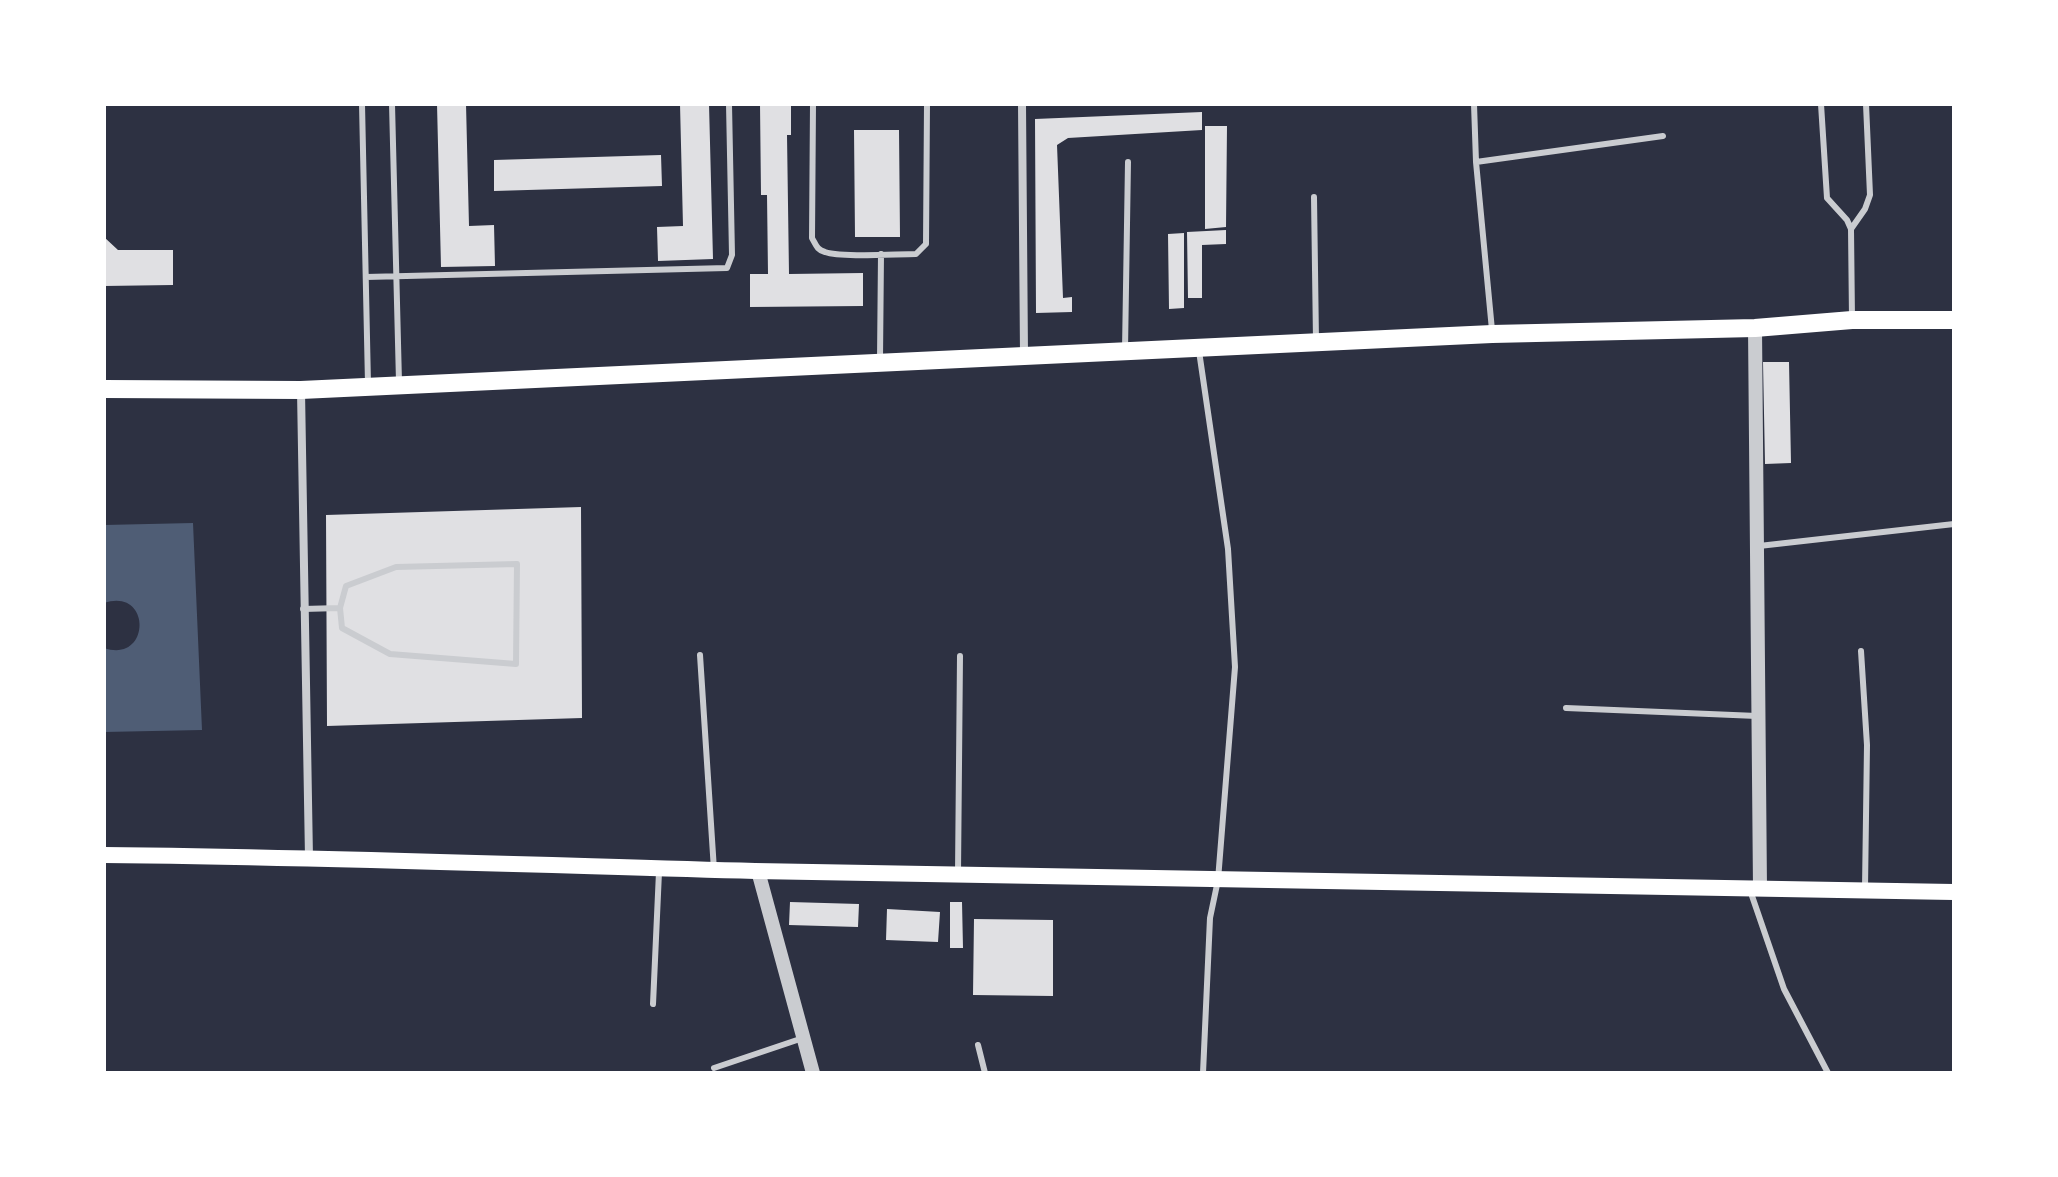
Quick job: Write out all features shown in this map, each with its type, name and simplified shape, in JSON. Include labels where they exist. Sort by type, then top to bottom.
[{"type":"main road","points":[[104,389],[301,390],[1316,341],[1755,328],[1852,320],[1954,320]]},
{"type":"main road","points":[[104,855],[1457,886],[1954,892]]},
{"type":"street","points":[[1022,104],[1024,356]]},
{"type":"street","points":[[1755,328],[1755,890]]},
{"type":"street","points":[[301,390],[309,858]]},
{"type":"street","points":[[758,871],[813,1073]]},
{"type":"lane","points":[[362,104],[368,387]]},
{"type":"lane","points":[[392,104],[399,277],[399,386]]},
{"type":"lane","points":[[366,277],[727,268],[732,262],[729,104]]},
{"type":"lane","points":[[813,104],[812,238],[817,249],[826,253],[881,254],[916,254],[926,244],[927,104]]},
{"type":"lane","points":[[1474,104],[1476,162],[1492,334]]},
{"type":"lane","points":[[1821,104],[1825,191],[1831,205],[1847,220],[1851,229],[1852,320]]},
{"type":"lane","points":[[1851,229],[1865,209],[1870,195],[1866,104]]},
{"type":"lane","points":[[1476,162],[1663,136]]},
{"type":"lane","points":[[1125,351],[1128,162]]},
{"type":"lane","points":[[1314,197],[1316,341]]},
{"type":"lane","points":[[880,363],[881,254]]},
{"type":"lane","points":[[1199,347],[1228,549],[1235,667],[1218,880],[1210,918],[1203,1073]]},
{"type":"lane","points":[[1755,546],[1954,524]]},
{"type":"lane","points":[[517,564],[516,664],[390,654],[342,628],[340,608],[346,586],[396,567],[517,564]]},
{"type":"lane","points":[[303,609],[340,608]]},
{"type":"lane","points":[[1861,651],[1867,745],[1864,891]]},
{"type":"lane","points":[[700,655],[714,870]]},
{"type":"lane","points":[[958,874],[960,656]]},
{"type":"lane","points":[[1566,708],[1757,716]]},
{"type":"lane","points":[[653,1004],[659,868]]},
{"type":"lane","points":[[1755,890],[1784,989],[1828,1073]]},
{"type":"lane","points":[[714,1068],[803,1038]]},
{"type":"lane","points":[[978,1045],[985,1073]]},
{"type":"water","points":[[193,523],[202,730],[104,732],[104,648],[119,650],[131,645],[140,626],[131,606],[120,601],[104,603],[104,525]]},
{"type":"building","points":[[437,104],[466,104],[469,226],[494,225],[495,266],[441,267]]},
{"type":"building","points":[[680,104],[709,104],[713,259],[658,261],[657,227],[683,226]]},
{"type":"building","points":[[760,104],[791,104],[791,135],[787,135],[789,274],[863,273],[863,306],[750,307],[750,274],[768,274],[767,195],[761,195]]},
{"type":"building","points":[[1202,112],[1202,130],[1068,138],[1057,145],[1063,298],[1072,297],[1072,312],[1036,313],[1035,119]]},
{"type":"building","points":[[1205,126],[1227,126],[1226,227],[1205,229]]},
{"type":"building","points":[[854,130],[899,130],[900,237],[855,237]]},
{"type":"building","points":[[661,155],[662,186],[494,191],[494,160]]},
{"type":"building","points":[[1226,230],[1226,244],[1202,245],[1202,298],[1188,298],[1187,232]]},
{"type":"building","points":[[1184,233],[1184,308],[1169,309],[1168,234]]},
{"type":"building","points":[[104,237],[118,250],[173,250],[173,285],[104,286]]},
{"type":"building","points":[[1763,362],[1789,362],[1791,463],[1765,464]]},
{"type":"building","points":[[581,507],[582,718],[327,726],[326,515]]},
{"type":"building","points":[[790,902],[859,904],[858,927],[789,925]]},
{"type":"building","points":[[950,902],[962,902],[963,948],[950,948]]},
{"type":"building","points":[[887,909],[940,912],[938,942],[886,940]]},
{"type":"building","points":[[974,919],[1053,920],[1053,996],[973,995]]}]
